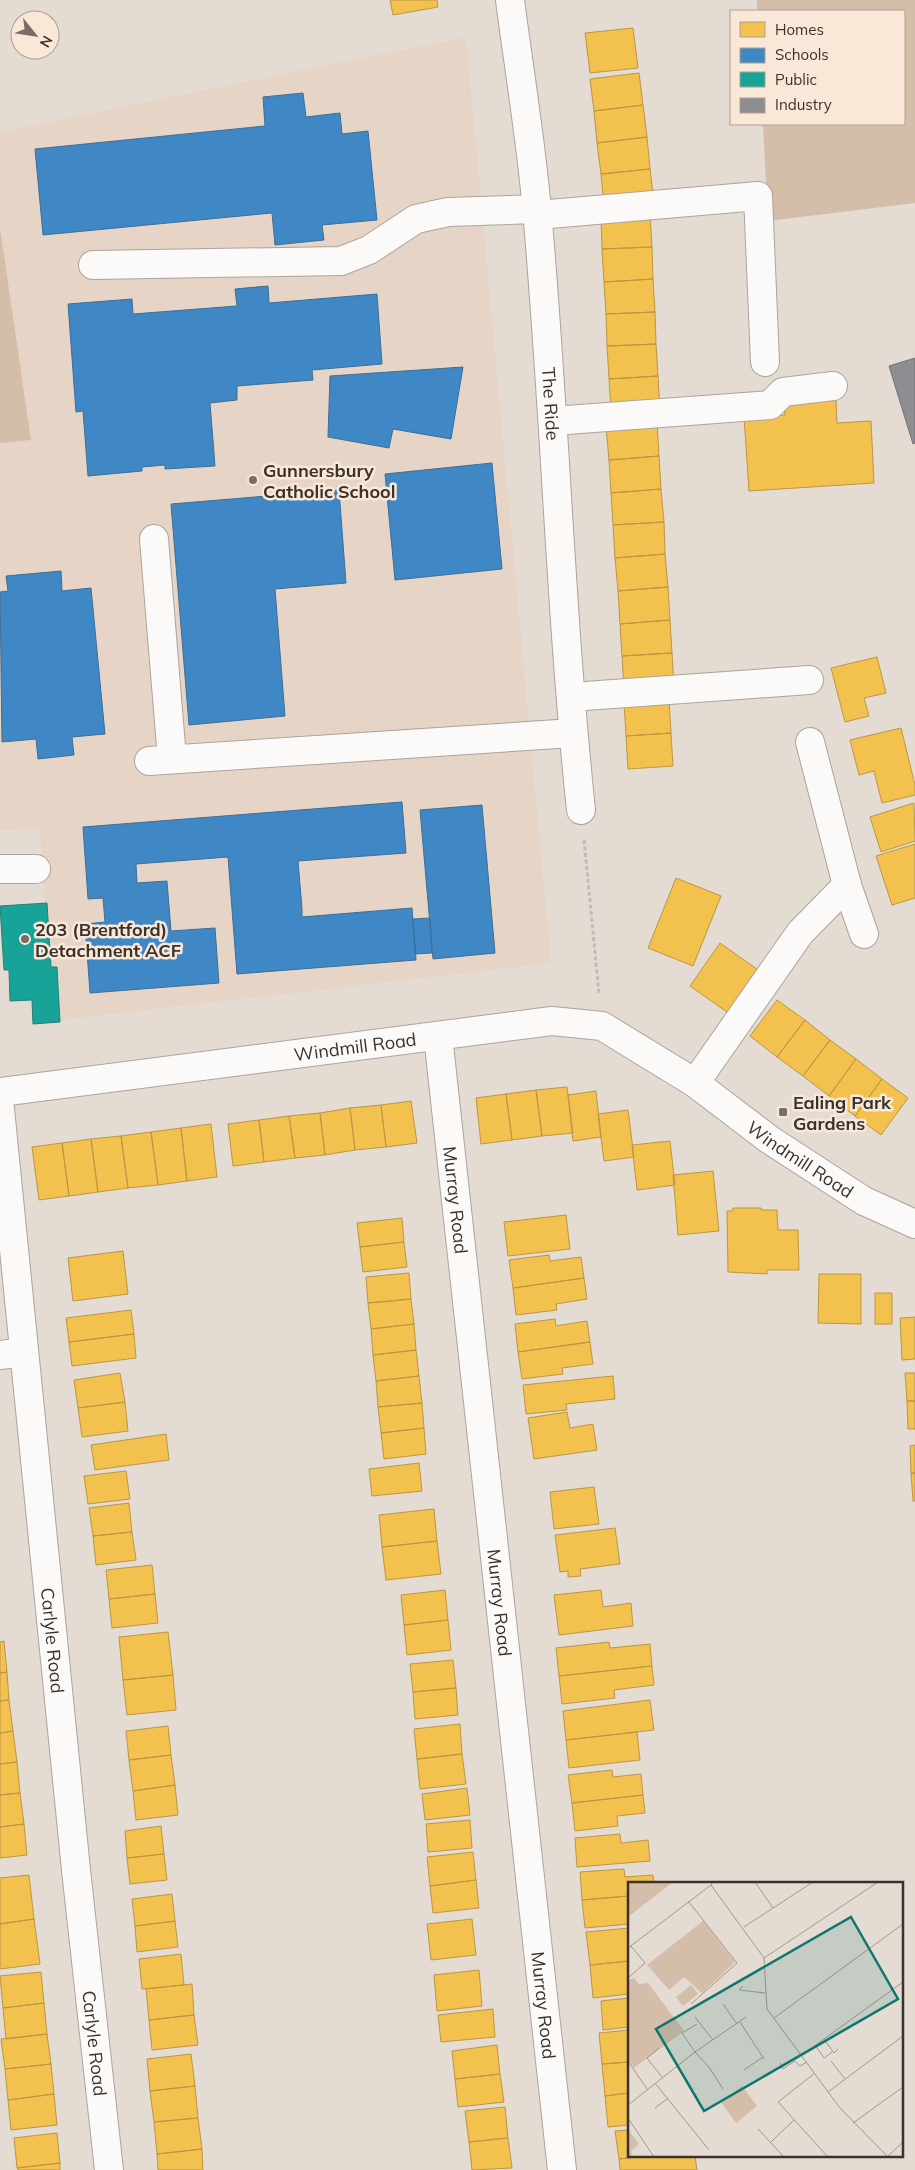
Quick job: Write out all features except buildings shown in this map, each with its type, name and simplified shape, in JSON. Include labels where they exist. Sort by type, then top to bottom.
[{"type":"street","name":"The Ride","points":[[510,0],[537,212],[553,421],[573,733],[581,810]]},
{"type":"street","points":[[93,265],[341,260],[369,250],[416,219],[448,212],[537,212],[758,196],[765,362]]},
{"type":"street","points":[[553,421],[770,405],[783,392],[834,386]]},
{"type":"street","points":[[154,539],[160,760],[573,733]]},
{"type":"street","points":[[571,697],[810,680]]},
{"type":"street","points":[[810,742],[847,885],[864,934]]},
{"type":"street","points":[[0,870],[36,870]]},
{"type":"street","points":[[695,1082],[800,933],[847,885]]},
{"type":"street","name":"Windmill Road","points":[[0,1092],[552,1021],[602,1026],[695,1082],[770,1140],[864,1201],[915,1224]]},
{"type":"street","name":"Murray Road","points":[[438,1036],[562,2170]]},
{"type":"street","name":"Carlyle Road","points":[[0,1109],[12,1353],[76,1870],[109,2170]]},
{"type":"path","points":[[581,810],[602,1026]]},
{"type":"shaded area","points":[[757,0],[915,0],[915,203],[768,221],[763,125],[905,125],[905,10],[757,10]]},
{"type":"shaded area","name":"Gunnersbury Catholic School","points":[[466,37],[551,963],[52,1021],[40,829],[0,830],[0,132]]},
{"type":"shaded area","points":[[0,228],[31,440],[0,443]]},
{"type":"place","name":"Gunnersbury Catholic School","points":[[253,480]]},
{"type":"place","name":"203 (Brentford) Detachment ACF","points":[[25,939]]},
{"type":"place","name":"Ealing Park Gardens","points":[[783,1112]]}]
